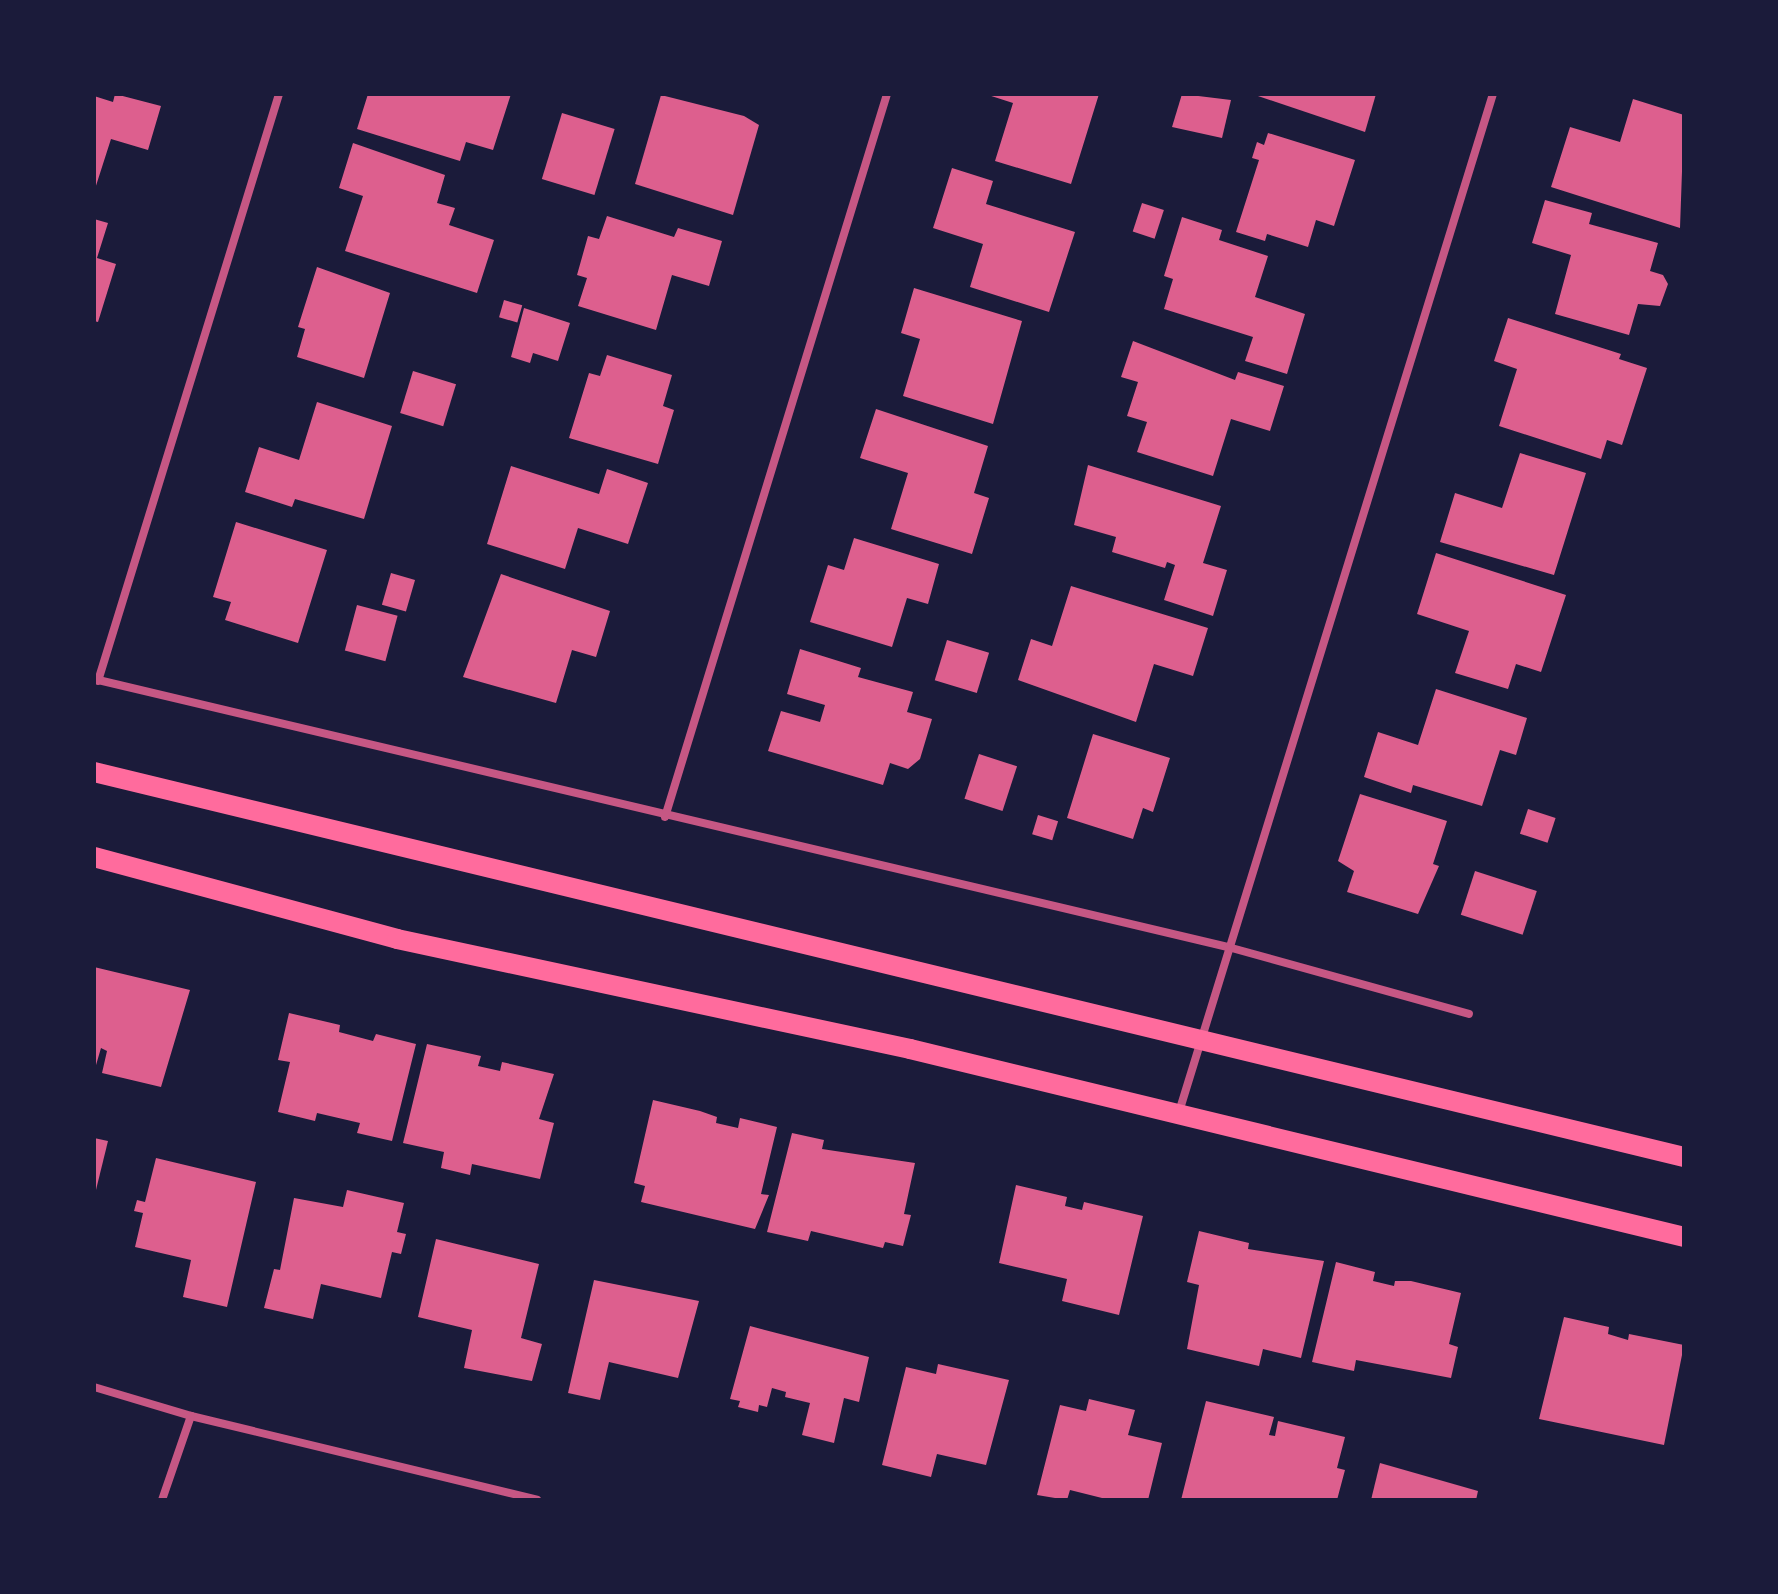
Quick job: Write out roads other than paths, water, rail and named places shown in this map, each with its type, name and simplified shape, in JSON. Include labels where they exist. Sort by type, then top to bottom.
[{"type":"main road","points":[[94,772],[1684,1157]]},
{"type":"main road","points":[[94,857],[397,939],[1179,1113],[1684,1237]]},
{"type":"street","points":[[279,94],[96,680],[665,817],[1228,947],[1469,1014]]},
{"type":"street","points":[[665,817],[887,94]]},
{"type":"street","points":[[1179,1113],[1493,94]]},
{"type":"street","points":[[94,1387],[191,1416],[537,1500]]},
{"type":"street","points":[[162,1500],[191,1416]]}]
